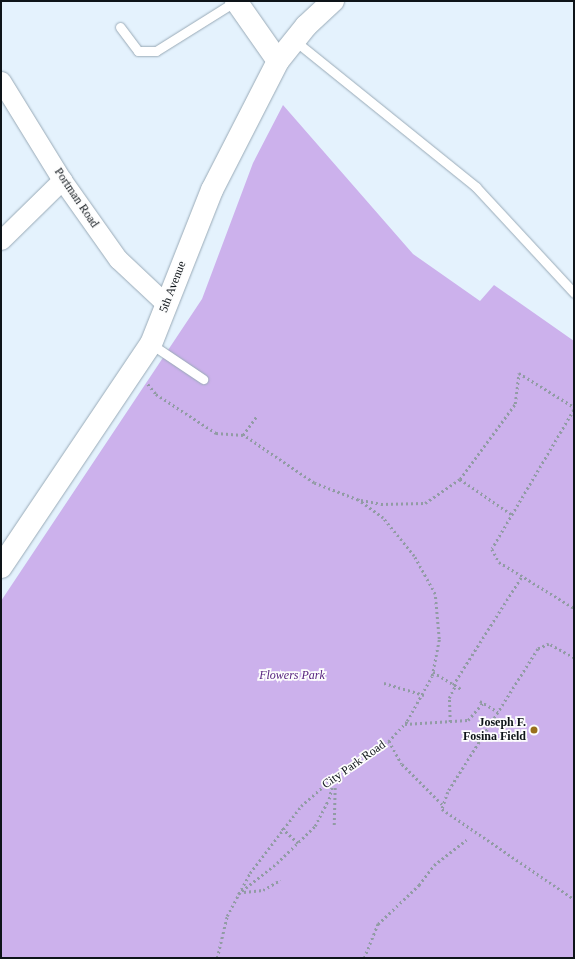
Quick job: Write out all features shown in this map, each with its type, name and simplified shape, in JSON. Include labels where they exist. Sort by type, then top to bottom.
[{"type":"street","points":[[236,1],[278,61]]},
{"type":"street","name":"5th Avenue","points":[[1,567],[151,344],[212,190],[278,61],[294,40],[333,1]]},
{"type":"street","name":"Portman Road","points":[[1,80],[62,180],[118,259],[166,304]]},
{"type":"street","points":[[1,240],[62,180]]},
{"type":"lane","points":[[120,27],[138,51],[156,51],[236,1]]},
{"type":"lane","points":[[294,40],[476,187],[574,293]]},
{"type":"lane","points":[[151,344],[203,379]]},
{"type":"path","points":[[358,500],[381,504],[425,503],[460,479],[515,404],[519,373],[574,409],[511,514],[492,552],[499,562],[574,608]]},
{"type":"path","points":[[148,384],[156,394],[219,434],[243,435],[257,416]]},
{"type":"path","name":"City Park Road","points":[[217,958],[228,916],[238,894],[282,828],[334,777],[389,741],[404,724],[424,695],[433,672],[439,638],[435,594],[424,572],[391,527],[358,500],[314,483],[243,435]]},
{"type":"path","points":[[460,479],[511,514]]},
{"type":"path","points":[[450,722],[449,698],[454,685],[522,576]]},
{"type":"path","points":[[443,805],[498,712],[541,646],[551,644],[574,658]]},
{"type":"path","points":[[433,672],[460,689]]},
{"type":"path","points":[[384,683],[424,695]]},
{"type":"path","points":[[480,701],[498,712]]},
{"type":"path","points":[[404,724],[450,722],[471,719],[484,703]]},
{"type":"path","points":[[389,741],[402,764],[443,805],[446,814],[574,899]]},
{"type":"path","points":[[334,777],[334,825]]},
{"type":"path","points":[[243,892],[298,843],[320,819],[334,783]]},
{"type":"path","points":[[282,828],[298,843]]},
{"type":"path","points":[[364,958],[378,924],[419,884],[434,865],[466,840]]},
{"type":"path","points":[[238,894],[263,890],[280,880]]},
{"type":"green space","name":"Flowers Park","points":[[283,105],[413,254],[480,301],[494,285],[574,341],[574,958],[1,958],[1,601],[202,299],[253,163]]},
{"type":"place","name":"Joseph F. Fosina Field","points":[[534,730]]}]
